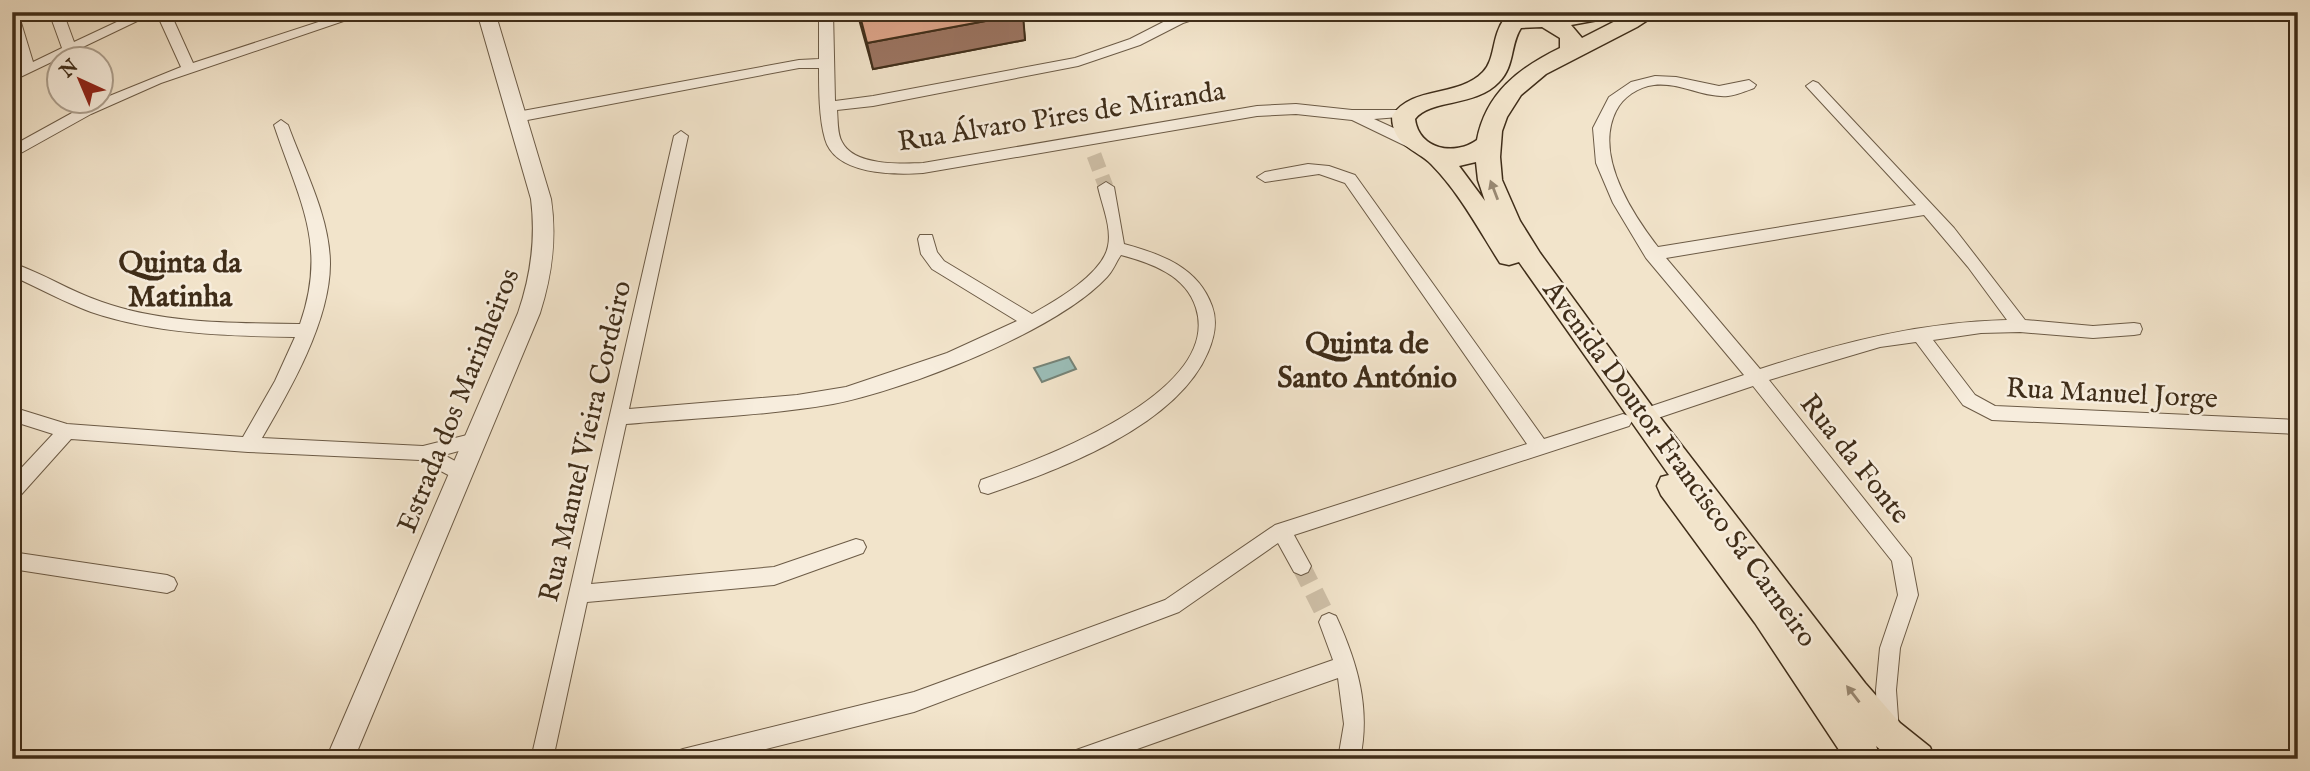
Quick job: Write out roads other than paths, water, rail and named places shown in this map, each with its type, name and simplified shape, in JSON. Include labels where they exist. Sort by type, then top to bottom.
[{"type":"main road","points":[[1406,113],[1414,107],[1471,92],[1491,79],[1502,64],[1505,36],[1529,18],[1606,12]]},
{"type":"main road","points":[[1529,18],[1571,36],[1571,50],[1609,34],[1649,12]]},
{"type":"main road","name":"Avenida Doutor Francisco Sá Carneiro","points":[[1571,50],[1529,75],[1506,95],[1494,118],[1489,143],[1489,176],[1517,236],[1633,418],[1847,730],[1864,759]]},
{"type":"main road","name":"Avenida Doutor Francisco Sá Carneiro","points":[[1406,113],[1404,124],[1467,193],[1633,418],[1853,694],[1888,735],[1918,759]]},
{"type":"main road","points":[[1428,151],[1463,158],[1480,151],[1489,143]]},
{"type":"street","points":[[56,12],[69,46]]},
{"type":"street","points":[[79,46],[149,12]]},
{"type":"street","points":[[163,12],[188,68]]},
{"type":"street","points":[[12,153],[86,111],[188,68],[363,12]]},
{"type":"street","name":"Estrada dos Marinheiros","points":[[340,759],[529,313],[542,270],[543,214],[486,12]]},
{"type":"street","name":"Rua Álvaro Pires de Miranda","points":[[826,12],[826,63],[833,141],[840,151],[861,164],[877,169],[923,168],[1257,111],[1296,109],[1352,115],[1406,113]]},
{"type":"street","points":[[830,106],[873,101],[1078,62],[1146,36],[1178,20],[1210,12]]},
{"type":"street","points":[[13,15],[28,70]]},
{"type":"street","points":[[12,77],[46,62]]},
{"type":"street","points":[[517,117],[677,85],[799,64],[826,63]]},
{"type":"street","name":"Rua da Fonte","points":[[1749,85],[1729,91],[1672,81],[1650,82],[1622,93],[1603,113],[1600,123],[1606,164],[1622,202],[1651,254],[1757,379],[1901,558],[1908,595],[1890,649],[1885,690],[1888,735]]},
{"type":"street","points":[[1813,86],[1926,209],[2001,297],[2020,326]]},
{"type":"street","name":"Rua Álvaro Pires de Miranda","points":[[1352,115],[1428,151]]},
{"type":"street","points":[[248,444],[278,397],[318,293],[322,265],[319,241],[281,125]]},
{"type":"street","name":"Rua Manuel Vieira Cordeiro","points":[[542,759],[681,136]]},
{"type":"street","points":[[1087,140],[1094,155]]},
{"type":"street","points":[[1265,177],[1315,167],[1330,169],[1350,179],[1540,448]]},
{"type":"street","points":[[619,417],[777,403],[844,394],[933,365],[1032,322],[1098,278],[1117,247],[1105,187]]},
{"type":"street","points":[[1651,254],[1926,209]]},
{"type":"street","points":[[926,239],[929,254],[937,265],[1032,322]]},
{"type":"street","points":[[988,486],[1053,463],[1098,441],[1140,414],[1170,391],[1193,367],[1206,343],[1209,323],[1204,302],[1194,285],[1178,270],[1149,256],[1117,247]]},
{"type":"street","points":[[12,268],[97,307],[134,316],[193,325],[305,331]]},
{"type":"street","points":[[683,759],[914,702],[1172,606],[1198,592],[1259,543],[1282,531],[1852,347],[1919,333],[2020,326],[2093,332],[2134,329]]},
{"type":"street","name":"Rua Manuel Jorge","points":[[1919,333],[1969,400],[1992,413],[2298,427]]},
{"type":"street","points":[[12,414],[67,431],[248,444],[423,453],[474,440]]},
{"type":"street","points":[[12,491],[67,431]]},
{"type":"street","points":[[423,453],[461,473]]},
{"type":"street","points":[[1282,531],[1301,566]]},
{"type":"street","points":[[579,594],[774,576],[856,547]]},
{"type":"street","points":[[12,560],[167,584]]},
{"type":"street","points":[[1329,622],[1347,665],[1353,696],[1354,726],[1349,759]]},
{"type":"street","points":[[1079,759],[1347,665]]},
{"type":"water","points":[[1069,357],[1076,369],[1042,382],[1034,368]]},
{"type":"tunnel","points":[[1094,155],[1106,187]]},
{"type":"tunnel","points":[[1301,566],[1329,622]]},
{"type":"district","name":"Quinta da Matinha","points":[[180,279]]},
{"type":"district","name":"Quinta de Santo António","points":[[1367,360]]}]
